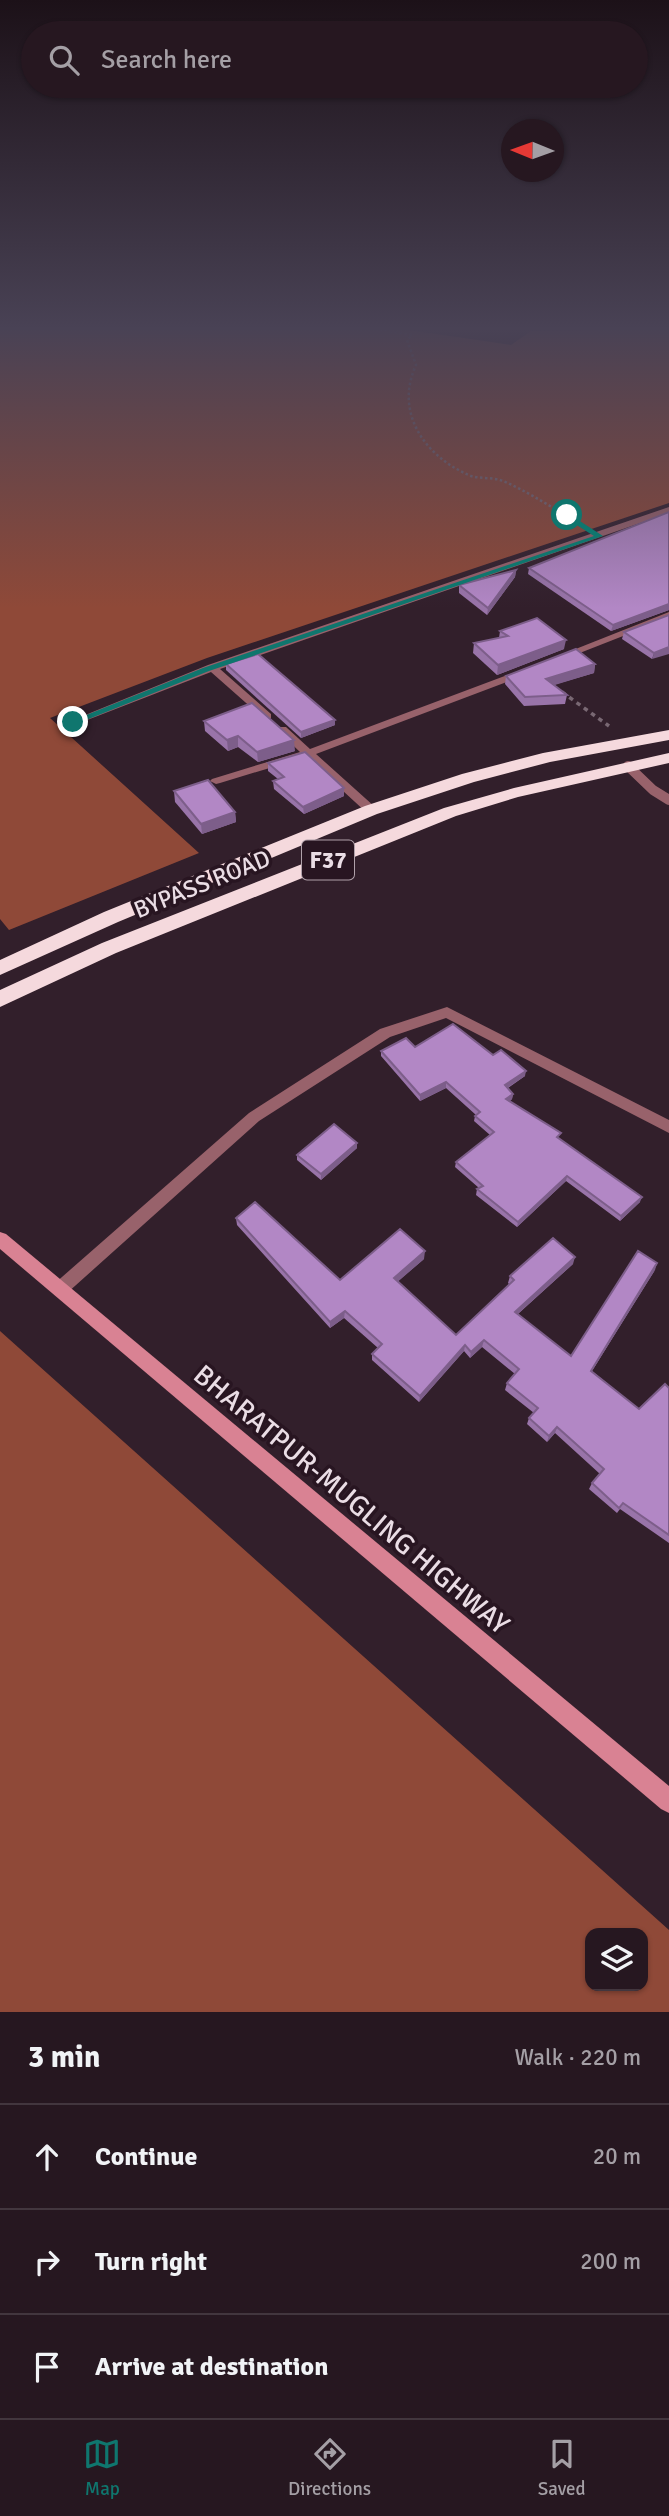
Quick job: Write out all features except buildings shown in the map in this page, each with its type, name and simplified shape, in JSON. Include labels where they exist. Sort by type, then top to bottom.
[{"type":"highway","name":"BYPASS ROAD","points":[[0,968],[111,917],[371,810],[468,778],[669,735]]},
{"type":"highway","points":[[631,741],[662,759]]},
{"type":"highway","name":"BYPASS ROAD","points":[[0,999],[109,948],[450,812],[514,793],[662,759]]},
{"type":"main road","name":"BHARATPUR-MUGLING HIGHWAY","points":[[0,1239],[669,1801]]},
{"type":"street","points":[[73,722],[212,667],[669,510]]},
{"type":"street","points":[[555,659],[669,615]]},
{"type":"street","points":[[212,667],[371,810]]},
{"type":"street","points":[[216,781],[308,753],[530,669]]},
{"type":"street","points":[[60,1289],[254,1117],[385,1033],[447,1012],[669,1127]]},
{"type":"lane","points":[[628,765],[653,790],[669,800]]},
{"type":"path","points":[[412,420],[415,430],[441,457],[472,475],[501,480],[567,515],[599,536]]},
{"type":"path","points":[[530,669],[631,741]]},
{"type":"shaded area","points":[[0,420],[669,420],[669,503],[207,658],[50,718],[199,853],[9,930],[0,919]]},
{"type":"shaded area","points":[[0,1331],[669,1930],[669,2012],[0,2012]]},
{"type":"route","points":[[73,722],[206,670],[401,601],[599,536],[567,515]]}]
